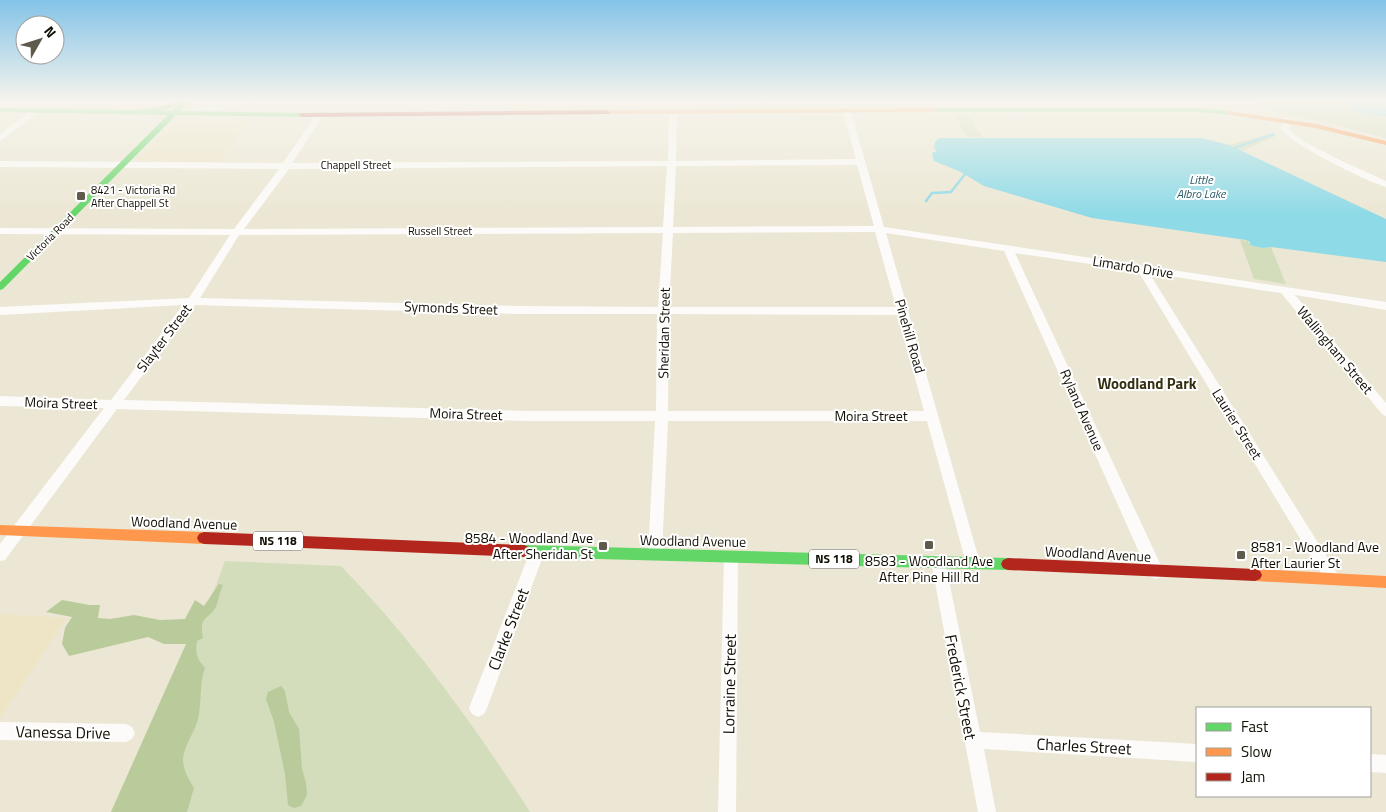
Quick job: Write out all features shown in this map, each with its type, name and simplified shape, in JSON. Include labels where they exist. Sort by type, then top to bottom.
[{"type":"main road","name":"Victoria Road","points":[[0,287],[148,140]]},
{"type":"main road","name":"Woodland Avenue","points":[[0,530],[539,551],[938,561],[1386,582]]},
{"type":"street","name":"Slayter Street","points":[[0,555],[192,301],[236,233],[303,140]]},
{"type":"street","name":"Sheridan Street","points":[[654,554],[662,417],[663,311],[672,140]]},
{"type":"street","name":"Pinehill Road","points":[[855,140],[965,541],[973,563]]},
{"type":"street","points":[[1298,140],[1386,184]]},
{"type":"street","name":"Chappell Street","points":[[0,164],[286,166],[862,162]]},
{"type":"street","name":"Russell Street","points":[[0,231],[55,233],[236,233],[880,229]]},
{"type":"street","name":"Limardo Drive","points":[[880,229],[1386,306]]},
{"type":"street","name":"Ryland Avenue","points":[[1008,249],[1156,572]]},
{"type":"street","name":"Laurier Street","points":[[1141,268],[1332,578]]},
{"type":"street","name":"Wallingham Street","points":[[1284,290],[1386,410]]},
{"type":"street","name":"Symonds Street","points":[[0,312],[192,301],[516,310],[902,311]]},
{"type":"street","name":"Moira Street","points":[[0,401],[528,416],[932,416]]},
{"type":"street","name":"Clarke Street","points":[[478,708],[533,562],[539,551]]},
{"type":"street","name":"Lorraine Street","points":[[727,812],[731,557]]},
{"type":"street","name":"Frederick Street","points":[[938,561],[986,812]]},
{"type":"street","name":"Vanessa Drive","points":[[0,731],[126,733]]},
{"type":"street","name":"Charles Street","points":[[972,740],[1196,753]]},
{"type":"street","points":[[1371,763],[1386,764]]},
{"type":"shaded area","points":[[157,140],[235,140],[217,163],[136,160]]},
{"type":"shaded area","points":[[0,614],[67,618],[0,718]]},
{"type":"green space","points":[[1248,140],[1267,140],[1242,151],[1229,145]]},
{"type":"green space","points":[[1240,240],[1248,241],[1250,245],[1261,248],[1271,247],[1286,284],[1254,279]]},
{"type":"green space","points":[[225,561],[341,566],[393,623],[442,684],[530,812],[111,812],[168,684],[215,588]]},
{"type":"green space","points":[[219,584],[223,585],[217,604],[202,625],[203,638],[197,641],[197,656],[205,668],[198,719],[185,749],[183,759],[185,771],[194,788],[187,812],[111,812],[186,644],[164,644],[148,637],[69,656],[62,644],[65,628],[72,617],[46,612],[62,600],[100,605],[98,618],[110,619],[134,615],[160,620],[185,619],[195,600],[204,606]]},
{"type":"green space","points":[[281,686],[285,691],[289,712],[299,729],[302,769],[306,783],[307,795],[301,806],[294,808],[288,805],[285,774],[274,722],[266,699],[268,692]]},
{"type":"water","name":"Little Albro Lake","points":[[937,140],[1209,140],[1229,145],[1386,219],[1386,262],[1271,247],[1262,248],[1250,245],[1250,242],[1246,240],[1092,218],[984,186],[959,171],[934,161],[932,153],[937,151],[934,148]]},
{"type":"waterway","points":[[1234,148],[1257,140]]},
{"type":"waterway","points":[[926,201],[932,193],[951,192],[965,174]]},
{"type":"traffic: fast","points":[[0,287],[147,140]]},
{"type":"traffic: fast","points":[[524,551],[1008,564]]},
{"type":"traffic: slow","points":[[1373,140],[1386,143]]},
{"type":"traffic: slow","points":[[0,530],[204,538]]},
{"type":"traffic: slow","points":[[1255,575],[1386,582]]},
{"type":"traffic: jam","points":[[204,538],[524,551]]},
{"type":"traffic: jam","points":[[1008,564],[1255,575]]},
{"type":"place","name":"8421 - Victoria Rd After Chappell St","points":[[81,196]]},
{"type":"place","name":"8583 - Woodland Ave After Pine Hill Rd","points":[[929,545]]},
{"type":"place","name":"8584 - Woodland Ave After Sheridan St","points":[[603,546]]},
{"type":"place","name":"8581 - Woodland Ave After Laurier St","points":[[1241,555]]},
{"type":"district","name":"Woodland Park","points":[[1147,384]]}]
